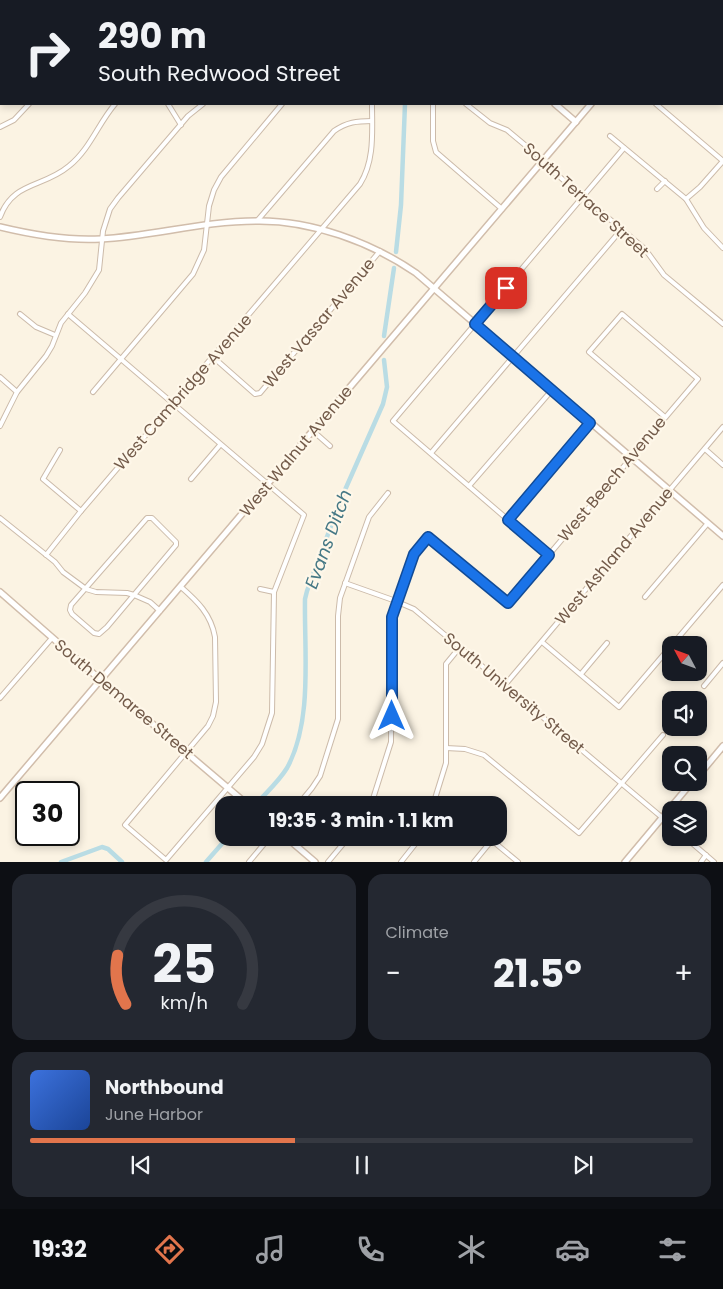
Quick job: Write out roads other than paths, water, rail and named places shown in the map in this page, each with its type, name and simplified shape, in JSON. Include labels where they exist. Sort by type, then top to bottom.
[{"type":"main road","points":[[556,105],[576,122]]},
{"type":"main road","name":"West Walnut Avenue","points":[[0,798],[591,105]]},
{"type":"main road","points":[[0,227],[55,238],[103,239],[208,225],[257,221],[321,230],[344,236],[399,262],[434,289],[723,536]]},
{"type":"main road","name":"South Demaree Street","points":[[2,593],[237,796]]},
{"type":"main road","points":[[707,765],[723,746]]},
{"type":"main road","points":[[676,801],[684,791]]},
{"type":"main road","points":[[625,862],[662,817]]},
{"type":"main road","points":[[296,846],[315,862]]},
{"type":"street","points":[[0,127],[14,120],[28,105]]},
{"type":"street","points":[[0,217],[7,201],[14,194],[48,180],[71,165],[90,144],[114,105]]},
{"type":"street","points":[[169,105],[181,125]]},
{"type":"street","points":[[0,426],[17,392],[46,356],[52,346],[55,335],[99,270],[106,220],[110,209],[181,125],[202,105]]},
{"type":"street","points":[[93,392],[193,274],[204,250],[209,206],[214,190],[221,177],[281,105]]},
{"type":"street","name":"West Cambridge Avenue","points":[[46,555],[81,511],[360,184],[366,173],[372,145],[372,105]]},
{"type":"street","points":[[433,105],[432,141],[434,149],[502,209]]},
{"type":"street","name":"South Terrace Street","points":[[467,105],[490,123],[507,130],[582,197],[645,249],[664,275],[723,324]]},
{"type":"street","points":[[657,105],[723,161],[686,199]]},
{"type":"street","points":[[257,221],[334,131],[343,124],[353,121],[372,121]]},
{"type":"street","points":[[610,136],[686,199],[704,228],[723,248]]},
{"type":"street","points":[[549,555],[393,421],[624,148]]},
{"type":"street","points":[[657,189],[665,181]]},
{"type":"street","points":[[430,453],[621,230]]},
{"type":"street","name":"West Vassar Avenue","points":[[213,357],[257,394],[380,252]]},
{"type":"street","points":[[20,314],[36,327],[55,335]]},
{"type":"street","points":[[68,314],[304,515],[274,592],[273,699],[270,720],[262,744],[254,757],[166,860],[125,824],[203,734],[213,716],[216,702],[215,637],[213,628],[207,614],[198,602],[181,587]]},
{"type":"street","name":"West Beech Avenue","points":[[397,602],[414,554],[428,537],[508,603],[698,379],[622,314],[589,352],[665,417]]},
{"type":"street","points":[[0,377],[17,392]]},
{"type":"street","points":[[469,486],[552,390]]},
{"type":"street","points":[[508,520],[590,423]]},
{"type":"street","name":"West Ashland Avenue","points":[[504,686],[723,427]]},
{"type":"street","points":[[313,431],[330,446]]},
{"type":"street","points":[[191,478],[220,445]]},
{"type":"street","points":[[705,449],[723,465]]},
{"type":"street","points":[[60,450],[44,480],[81,511]]},
{"type":"street","points":[[305,796],[320,776],[338,719],[338,616],[340,598],[369,517],[388,493]]},
{"type":"street","points":[[0,518],[46,555],[63,572],[86,589],[134,595],[150,602],[160,611]]},
{"type":"street","points":[[146,518],[152,518],[176,542],[176,545],[99,634],[92,632],[70,610],[71,605],[86,589],[146,518]]},
{"type":"street","points":[[645,597],[708,523]]},
{"type":"street","name":"South University Street","points":[[345,583],[414,609],[662,817]]},
{"type":"street","points":[[680,636],[723,585]]},
{"type":"street","points":[[260,589],[274,592]]},
{"type":"street","points":[[0,600],[2,593]]},
{"type":"street","points":[[374,796],[391,742],[392,624],[397,602]]},
{"type":"street","points":[[0,698],[52,638]]},
{"type":"street","points":[[542,642],[619,707],[662,657]]},
{"type":"street","points":[[581,674],[607,644]]},
{"type":"street","points":[[436,796],[444,772],[446,748],[446,664],[460,648]]},
{"type":"street","points":[[704,686],[723,663]]},
{"type":"street","points":[[446,748],[465,749],[484,755],[579,833],[662,736]]},
{"type":"street","points":[[248,862],[262,846]]},
{"type":"street","points":[[328,862],[341,846]]},
{"type":"street","points":[[401,862],[414,846]]},
{"type":"street","points":[[474,862],[486,846]]},
{"type":"street","points":[[499,846],[518,862]]},
{"type":"street","points":[[695,846],[714,862]]},
{"type":"street","points":[[701,862],[706,855]]},
{"type":"waterway","name":"Evans Ditch","points":[[396,252],[401,205],[405,105]]},
{"type":"waterway","name":"Evans Ditch","points":[[384,336],[394,268]]},
{"type":"waterway","name":"Evans Ditch","points":[[264,796],[287,768],[301,729],[306,663],[305,599],[341,499],[383,404],[387,387],[384,360]]},
{"type":"waterway","name":"Evans Ditch","points":[[206,862],[220,846]]},
{"type":"waterway","name":"Evans Ditch","points":[[61,862],[102,847],[108,849],[122,862]]}]
